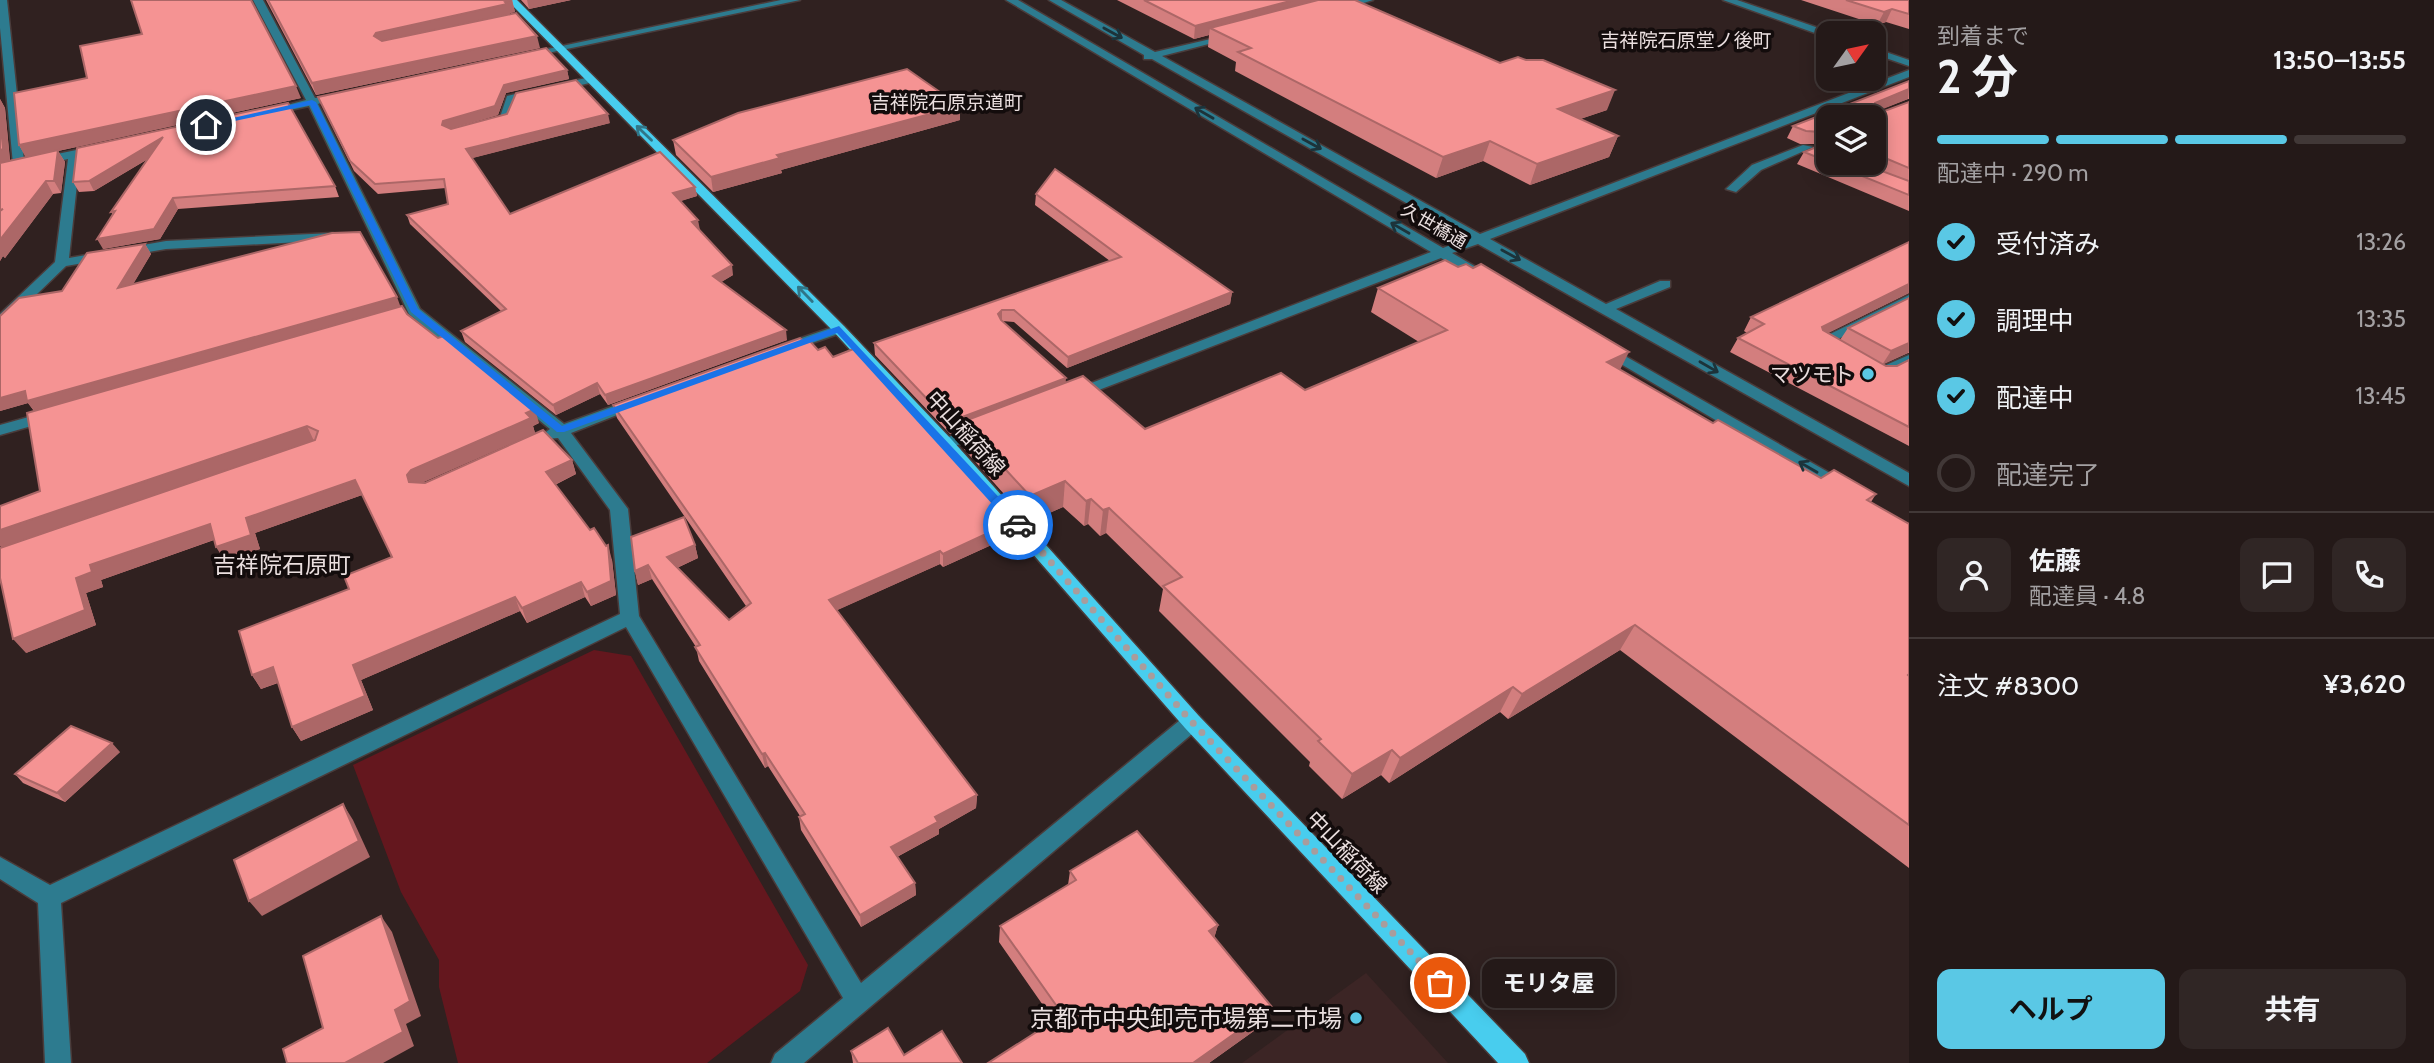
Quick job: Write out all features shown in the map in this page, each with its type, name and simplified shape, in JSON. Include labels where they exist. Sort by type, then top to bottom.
[{"type":"main road","name":"中山稲荷線","points":[[512,0],[521,18],[590,80],[839,329],[946,444],[1192,722],[1516,1063]]},
{"type":"street","points":[[2,0],[19,166]]},
{"type":"street","points":[[258,0],[312,102],[361,236],[407,312],[561,430],[619,509],[630,617],[859,1002]]},
{"type":"street","points":[[516,57],[795,0]]},
{"type":"street","name":"久世橋通","points":[[1011,0],[1490,281]]},
{"type":"street","name":"久世橋通","points":[[1054,0],[1909,481]]},
{"type":"street","points":[[1330,10],[1368,0]]},
{"type":"street","points":[[1728,0],[1816,30]]},
{"type":"street","points":[[1119,63],[1241,33]]},
{"type":"street","points":[[1886,55],[1909,63]]},
{"type":"street","points":[[1056,401],[1076,388],[1442,253],[1909,73]]},
{"type":"street","points":[[479,126],[505,120],[511,98],[590,80]]},
{"type":"street","points":[[259,114],[339,96]]},
{"type":"street","points":[[0,170],[114,145]]},
{"type":"street","points":[[1732,189],[1740,179],[1769,160],[1807,147]]},
{"type":"street","points":[[62,263],[74,154]]},
{"type":"street","points":[[0,322],[62,263],[166,245],[361,236]]},
{"type":"street","points":[[1605,309],[1665,284]]},
{"type":"street","points":[[1834,348],[1823,341],[1909,299]]},
{"type":"street","points":[[776,352],[839,329]]},
{"type":"street","points":[[1586,337],[1861,499]]},
{"type":"street","points":[[1870,367],[1882,374],[1909,359]]},
{"type":"street","points":[[536,441],[649,398]]},
{"type":"street","points":[[0,430],[67,411]]},
{"type":"street","points":[[946,444],[995,425]]},
{"type":"street","points":[[49,897],[630,617]]},
{"type":"street","points":[[784,1063],[1192,722]]},
{"type":"street","points":[[0,867],[49,897]]},
{"type":"street","points":[[49,897],[58,1063]]},
{"type":"shaded area","points":[[594,650],[631,656],[808,965],[800,991],[707,1063],[458,1063],[439,987],[439,960],[401,892],[353,765]]},
{"type":"shaded area","name":"京都市中央卸売市場第二市場","points":[[1366,973],[1448,1063],[1242,1063]]},
{"type":"building","points":[[131,0],[251,0],[296,86],[19,145],[14,93],[87,78],[80,46],[142,34]]},
{"type":"building","points":[[268,0],[512,0],[505,2],[507,4],[376,33],[374,36],[382,41],[516,13],[537,36],[312,83]]},
{"type":"building","points":[[1144,0],[1294,0],[1195,26]]},
{"type":"building","points":[[1318,0],[1355,0],[1500,63],[1518,57],[1543,60],[1615,90],[1558,109],[1618,136],[1537,164],[1490,141],[1443,157],[1238,52],[1251,48],[1210,28]]},
{"type":"building","points":[[1846,0],[1909,0],[1909,14],[1892,9],[1884,12]]},
{"type":"building","points":[[546,48],[567,70],[504,85],[495,106],[443,121],[442,125],[451,129],[507,114],[516,93],[576,80],[608,114],[466,149],[510,214],[660,152],[695,187],[673,193],[698,220],[692,222],[732,265],[713,276],[786,330],[605,395],[597,383],[553,405],[461,331],[506,309],[407,215],[448,204],[444,179],[375,184],[350,161],[318,97]]},
{"type":"building","points":[[907,69],[960,106],[777,155],[780,158],[711,177],[673,140],[738,113]]},
{"type":"building","points":[[1909,81],[1909,89],[1874,105],[1847,105],[1886,91]]},
{"type":"building","points":[[1909,102],[1909,168],[1886,158],[1886,111]]},
{"type":"building","points":[[288,103],[335,186],[173,198],[154,229],[97,239],[115,211],[111,212],[163,137],[89,181],[73,182],[77,148]]},
{"type":"building","points":[[0,117],[3,149],[0,150]]},
{"type":"building","points":[[1816,117],[1816,132],[1793,126]]},
{"type":"building","points":[[1816,147],[1816,157],[1804,152]]},
{"type":"building","points":[[58,150],[54,181],[46,181],[0,240],[0,211],[3,209],[0,210],[0,163]]},
{"type":"building","points":[[1055,169],[1232,292],[1068,357],[1014,310],[1002,310],[998,314],[1001,320],[1066,378],[949,422],[874,343],[1121,257],[1036,194]]},
{"type":"building","points":[[1886,173],[1909,181],[1909,195],[1860,175],[1886,175]]},
{"type":"building","points":[[360,232],[397,297],[27,401],[25,391],[0,398],[0,316],[19,298],[62,291],[87,253],[145,244],[118,288],[332,233]]},
{"type":"building","name":"マツモト","points":[[1909,242],[1909,284],[1822,327],[1886,366],[1897,366],[1909,360],[1909,427],[1738,338],[1764,324],[1751,317]]},
{"type":"building","points":[[1445,260],[1458,267],[1466,264],[1473,268],[1481,264],[1629,352],[1607,362],[1713,423],[1718,420],[1821,478],[1834,470],[1876,494],[1867,500],[1909,524],[1909,825],[1635,625],[1522,694],[1513,687],[1400,758],[1392,750],[1352,774],[1318,741],[1321,739],[1163,586],[1182,577],[1109,508],[1103,510],[1091,499],[1086,501],[1065,481],[1030,496],[962,422],[1083,376],[1145,429],[1281,373],[1305,390],[1447,330],[1378,288]]},
{"type":"building","points":[[1909,298],[1909,343],[1891,351],[1848,328]]},
{"type":"building","points":[[402,306],[407,314],[438,338],[444,336],[535,409],[526,413],[531,418],[411,470],[407,475],[409,482],[425,483],[543,430],[572,460],[546,472],[590,530],[594,528],[606,546],[608,545],[611,581],[587,592],[581,582],[522,608],[515,597],[353,665],[365,696],[292,727],[273,667],[252,675],[239,631],[349,589],[344,576],[392,557],[355,480],[246,518],[251,535],[216,547],[210,524],[90,565],[92,572],[76,578],[85,610],[13,639],[0,578],[0,548],[315,440],[318,431],[307,426],[0,530],[0,506],[40,491],[27,413]]},
{"type":"building","points":[[800,338],[809,340],[818,350],[825,347],[833,357],[856,348],[1009,517],[994,524],[999,528],[943,554],[940,551],[829,600],[977,795],[935,817],[938,822],[891,847],[915,883],[860,915],[799,817],[805,814],[765,753],[762,754],[695,647],[700,645],[648,565],[635,571],[631,537],[684,517],[695,545],[667,557],[729,620],[751,603],[613,405]]},
{"type":"building","points":[[71,726],[112,743],[57,793],[15,774]]},
{"type":"building","points":[[343,804],[359,841],[249,901],[234,860]]},
{"type":"building","points":[[1137,831],[1218,925],[1209,931],[1272,1007],[1193,1063],[988,1063],[1063,1015],[1000,926],[1076,880],[1070,871]]},
{"type":"building","points":[[381,916],[410,1001],[395,1010],[403,1032],[345,1063],[287,1063],[283,1049],[323,1028],[303,956]]},
{"type":"building","points":[[888,1028],[904,1055],[942,1031],[962,1063],[858,1063],[851,1051]]},
{"type":"way so far","points":[[1018,525],[1192,722],[1440,983]]},
{"type":"place","name":"マツモト","points":[[1868,374]]},
{"type":"place","name":"モリタ屋","points":[[1440,983]]},
{"type":"place","name":"京都市中央卸売市場第二市場","points":[[1356,1018]]},
{"type":"district","name":"吉祥院石原堂ノ後町","points":[[1686,40]]},
{"type":"district","name":"吉祥院石原京道町","points":[[947,102]]},
{"type":"district","name":"吉祥院石原町","points":[[282,565]]},
{"type":"route","points":[[206,125],[312,102],[414,310],[561,430],[839,329],[1018,525]]}]
